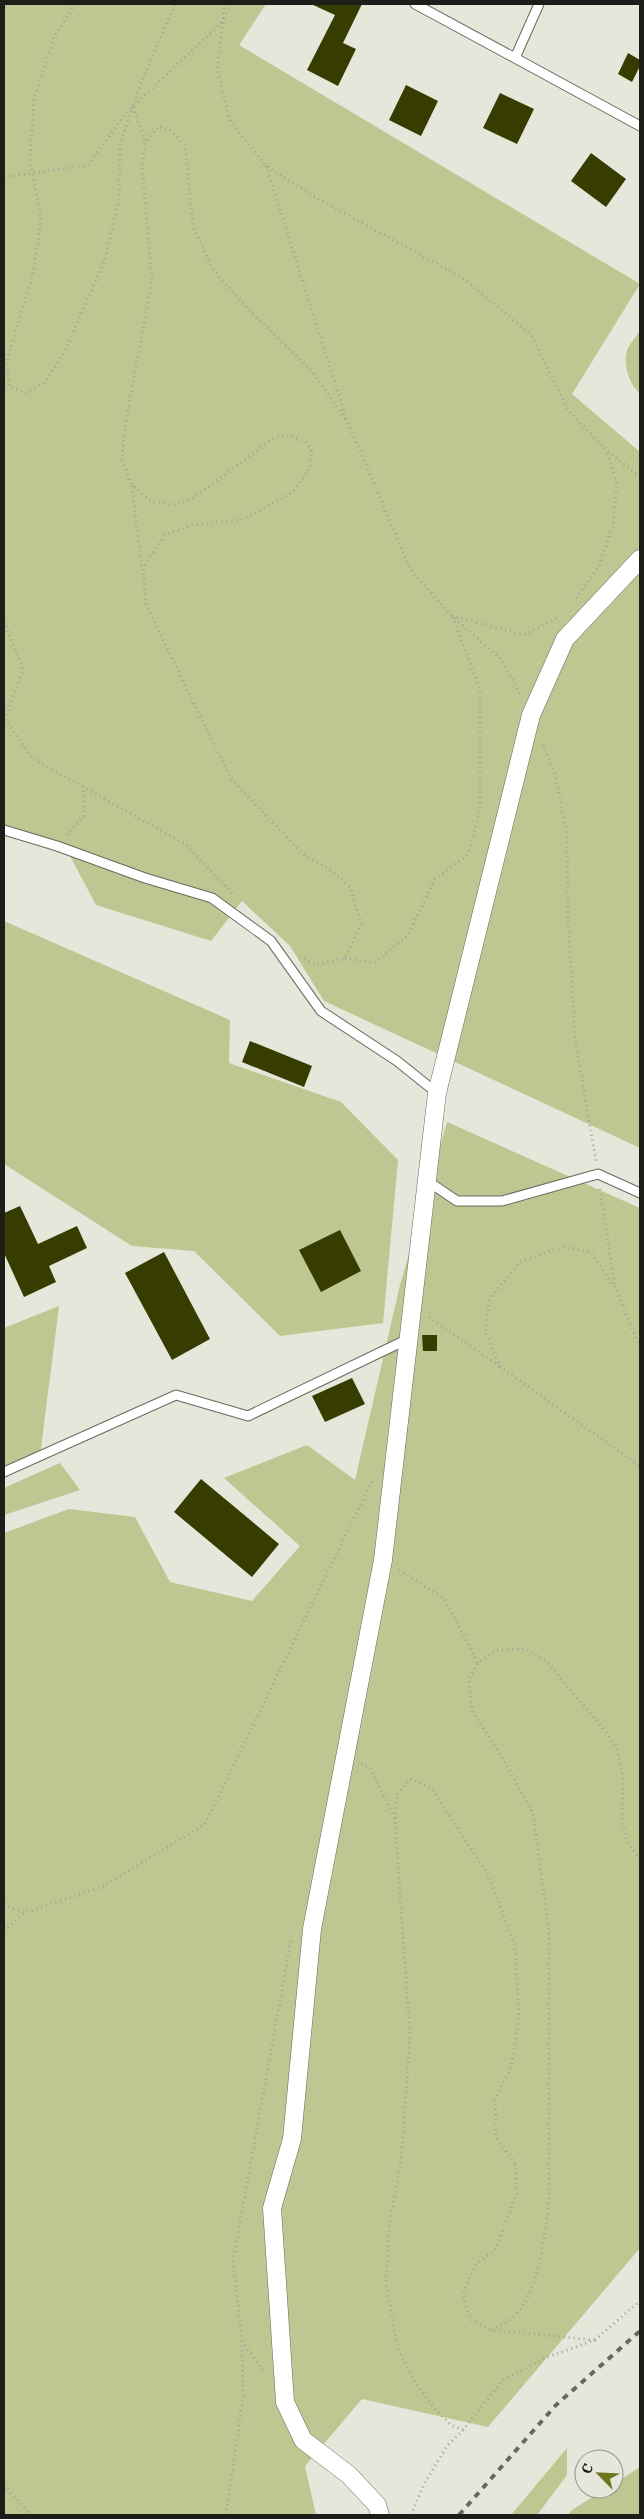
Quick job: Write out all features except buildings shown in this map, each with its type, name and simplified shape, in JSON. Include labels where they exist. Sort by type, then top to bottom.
[{"type":"street","points":[[380,2515],[377,2505],[349,2475],[303,2440],[286,2402],[272,2208],[292,2138],[312,1930],[382,1560],[437,1093],[531,715],[565,640],[640,559]]},
{"type":"lane","points":[[414,4],[640,126]]},
{"type":"lane","points":[[514,58],[539,4]]},
{"type":"lane","points":[[4,830],[57,846],[145,878],[212,898],[271,941],[321,1011],[397,1061],[437,1093]]},
{"type":"lane","points":[[426,1180],[457,1201],[502,1201],[598,1174],[640,1193]]},
{"type":"lane","points":[[4,1472],[176,1395],[248,1416],[408,1339]]},
{"type":"path","points":[[75,4],[54,37],[34,98],[30,160],[42,218],[34,270],[7,361],[9,386],[26,393],[44,383],[64,353],[105,260],[119,199],[120,144],[175,4]]},
{"type":"path","points":[[224,4],[217,69],[231,123],[266,166],[318,199],[463,278],[531,335],[569,411],[605,448],[640,477]]},
{"type":"path","points":[[4,177],[88,165],[133,107],[223,21],[231,4]]},
{"type":"path","points":[[133,107],[145,142],[142,166],[152,279],[124,433],[122,460],[132,485],[146,605],[231,779],[302,853],[332,871],[350,887],[361,924],[345,958]]},
{"type":"path","points":[[145,142],[159,126],[171,131],[185,145],[193,226],[212,268],[249,310],[311,370],[347,421]]},
{"type":"path","points":[[266,166],[347,421],[412,572],[452,616],[501,659],[531,715],[555,774],[568,834],[568,919],[575,1040],[615,1288]]},
{"type":"path","points":[[132,485],[152,502],[174,505],[192,499],[274,438],[290,435],[306,442],[312,452],[310,468],[293,492],[244,519],[192,526],[165,535],[143,568],[144,584]]},
{"type":"path","points":[[571,606],[598,568],[613,525],[617,482],[605,448]]},
{"type":"path","points":[[452,616],[524,635],[565,613]]},
{"type":"path","points":[[295,953],[316,965],[345,958],[374,963],[408,935],[435,880],[468,854],[480,811],[480,689],[452,616]]},
{"type":"path","points":[[4,621],[23,670],[5,720],[32,758],[185,844],[235,896]]},
{"type":"path","points":[[57,846],[85,815],[83,786]]},
{"type":"path","points":[[500,1367],[485,1332],[490,1298],[520,1262],[562,1247],[591,1252],[615,1288],[640,1347]]},
{"type":"path","points":[[412,1305],[640,1466]]},
{"type":"path","points":[[4,1931],[24,1913],[102,1887],[205,1824],[377,1471]]},
{"type":"path","points":[[382,1560],[444,1598],[478,1663]]},
{"type":"path","points":[[491,2330],[513,2318],[531,2291],[546,2239],[549,2196],[549,1934],[533,1813],[500,1754],[472,1711],[469,1678],[478,1663],[497,1650],[525,1649],[546,1661],[606,1732],[617,1750],[621,1768],[622,1820],[627,1841],[640,1859]]},
{"type":"path","points":[[345,1756],[370,1768],[395,1820]]},
{"type":"path","points":[[463,2430],[451,2425],[435,2409],[416,2386],[398,2352],[386,2284],[389,2225],[401,2162],[410,2036],[395,1820],[397,1794],[410,1779],[432,1789],[490,1876],[515,1947],[519,2017],[511,2068],[495,2099],[496,2137],[515,2164],[517,2192],[495,2250],[476,2264],[463,2294],[470,2319],[491,2330],[595,2340]]},
{"type":"path","points":[[4,1904],[24,1913]]},
{"type":"path","points":[[226,2515],[243,2398],[242,2340],[233,2261],[292,1936]]},
{"type":"path","points":[[411,2515],[424,2484],[446,2446],[463,2430],[503,2380],[545,2358],[595,2340],[640,2301]]},
{"type":"path","points":[[4,2485],[31,2515]]},
{"type":"green space","points":[[4,4],[266,4],[239,45],[640,284],[572,394],[640,452],[640,1148],[324,1001],[290,946],[242,901],[211,941],[96,905],[70,856],[13,830],[4,832]]},
{"type":"green space","points":[[640,331],[640,393],[630,379],[626,366],[626,354]]},
{"type":"green space","points":[[4,921],[230,1020],[229,1063],[341,1102],[398,1160],[383,1323],[280,1336],[194,1251],[132,1246],[4,1164]]},
{"type":"green space","points":[[447,1122],[640,1208],[640,2248],[488,2427],[362,2399],[305,2466],[316,2515],[4,2515],[4,1533],[69,1509],[135,1517],[170,1582],[252,1601],[300,1546],[224,1478],[307,1445],[355,1480],[400,1285]]},
{"type":"green space","points":[[59,1306],[40,1456],[4,1466],[4,1328]]},
{"type":"green space","points":[[60,1463],[80,1490],[4,1515],[4,1488]]},
{"type":"green space","points":[[567,2448],[567,2475],[537,2515],[511,2515]]},
{"type":"green space","points":[[640,2467],[640,2515],[568,2515],[572,2510],[589,2499],[624,2499],[624,2477]]},
{"type":"railway","points":[[459,2515],[556,2405],[640,2331]]}]
